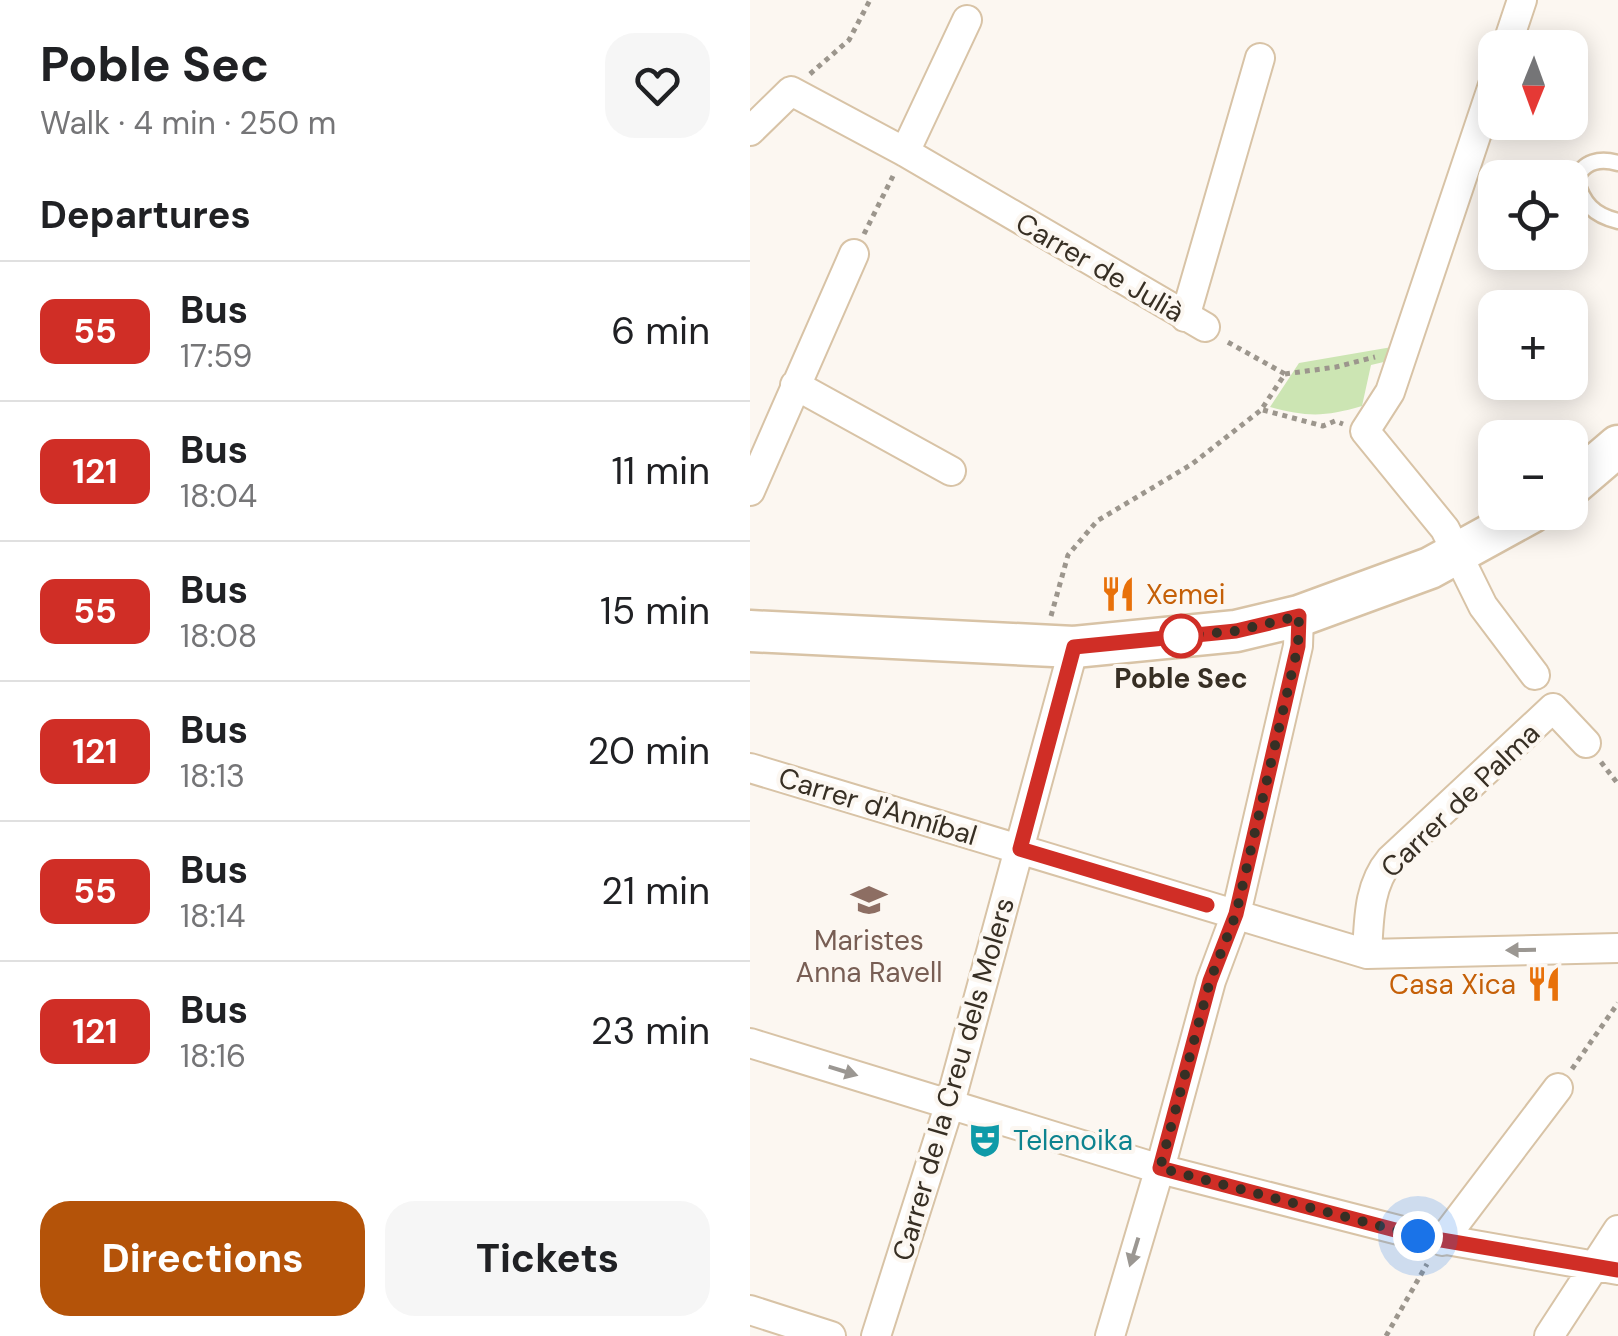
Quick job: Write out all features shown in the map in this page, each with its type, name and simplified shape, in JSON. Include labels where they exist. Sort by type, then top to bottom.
[{"type":"street","points":[[1512,30],[1522,0]]},
{"type":"street","points":[[901,160],[967,20]]},
{"type":"street","points":[[1195,322],[1260,58]]},
{"type":"street","points":[[750,131],[791,91]]},
{"type":"street","name":"Carrer de Julià","points":[[791,91],[901,160],[1195,322]]},
{"type":"street","points":[[1478,130],[1390,392],[1360,429],[1445,529],[1484,606],[1535,675]]},
{"type":"street","points":[[750,490],[854,254]]},
{"type":"street","points":[[795,385],[950,471]]},
{"type":"street","points":[[1588,472],[1618,446]]},
{"type":"street","points":[[750,630],[1236,631],[1299,616],[1457,556],[1501,530]]},
{"type":"street","points":[[1110,1336],[1210,981],[1236,914],[1298,646],[1299,616]]},
{"type":"street","name":"Carrer de la Creu dels Molers","points":[[876,1336],[950,1103],[1020,849],[1062,632]]},
{"type":"street","name":"Carrer de Palma","points":[[1367,954],[1377,876],[1390,860],[1553,708],[1586,743]]},
{"type":"street","name":"Carrer d'Anníbal","points":[[750,768],[1367,954],[1618,948]]},
{"type":"street","points":[[750,1043],[1160,1168],[1442,1240],[1606,1268]]},
{"type":"street","points":[[1442,1240],[1558,1088]]},
{"type":"street","points":[[1549,1336],[1606,1268],[1618,1230]]},
{"type":"street","points":[[750,1310],[831,1336]]},
{"type":"lane","points":[[1618,163],[1594,162],[1580,169],[1576,180],[1583,202],[1603,218],[1618,221]]},
{"type":"path","points":[[791,91],[849,40],[870,0]]},
{"type":"path","points":[[854,254],[901,160]]},
{"type":"path","name":"Carrer de Julià","points":[[1195,322],[1284,374]]},
{"type":"path","points":[[1062,632],[1068,555],[1096,521],[1192,464],[1261,410],[1284,374],[1336,367],[1388,353]]},
{"type":"path","points":[[1261,410],[1323,426],[1335,421],[1360,429]]},
{"type":"path","points":[[1558,1088],[1618,1003]]},
{"type":"path","points":[[1386,1336],[1442,1240]]},
{"type":"green space","points":[[1392,347],[1388,361],[1371,365],[1362,406],[1316,414],[1270,407],[1299,363]]},
{"type":"bus line","name":"55","points":[[1207,905],[1020,849],[1074,647],[1236,631],[1299,616],[1298,646],[1236,914],[1210,981],[1160,1168],[1418,1236],[1618,1270]]},
{"type":"place","name":"Xemei","points":[[1118,594]]},
{"type":"place","name":"Poble Sec","points":[[1181,636]]},
{"type":"place","name":"Maristes Anna Ravell","points":[[869,900]]},
{"type":"place","name":"Casa Xica","points":[[1544,984]]},
{"type":"place","name":"Telenoika","points":[[985,1140]]},
{"type":"route","points":[[1181,636],[1236,631],[1299,616],[1298,646],[1236,914],[1210,981],[1160,1168],[1418,1236]]}]
